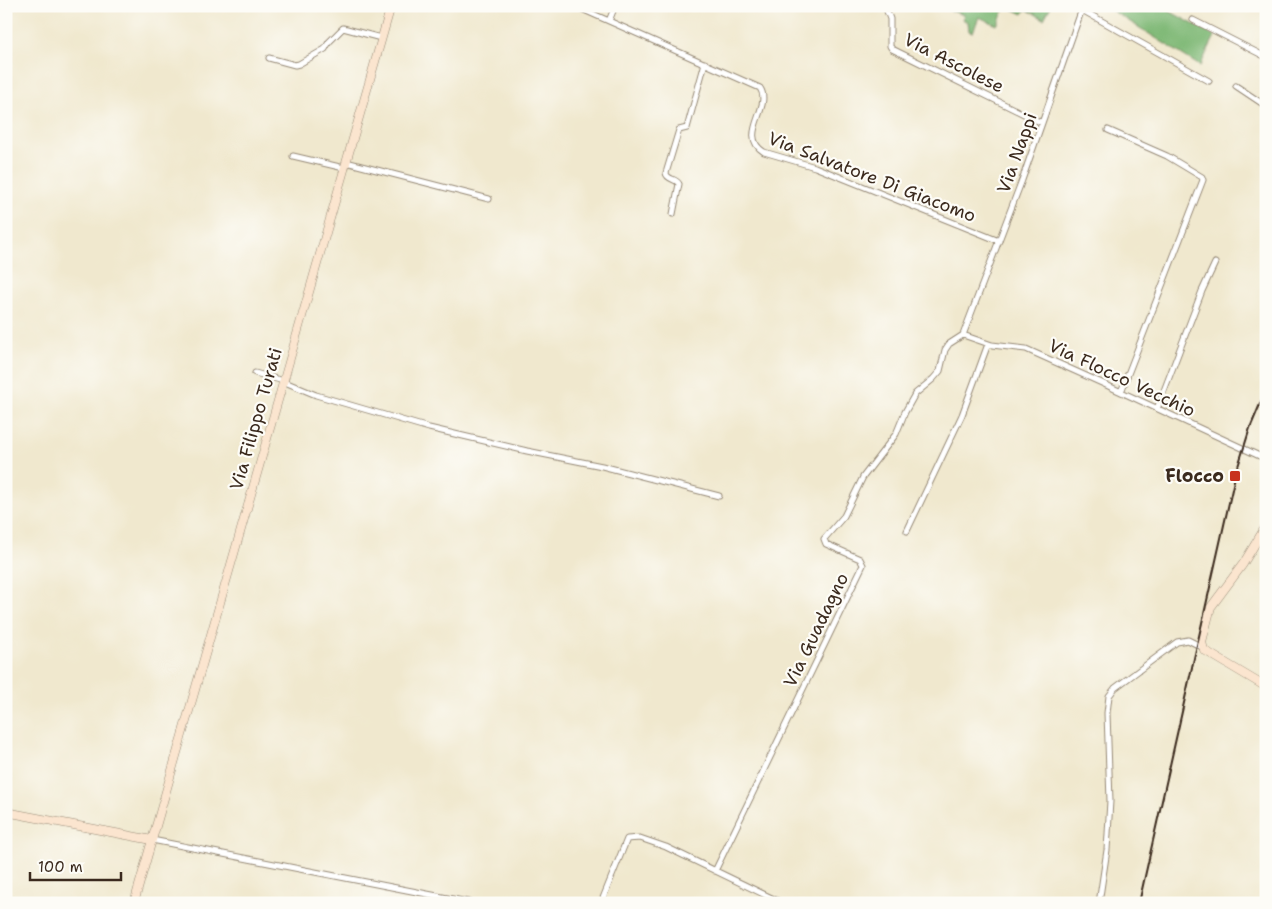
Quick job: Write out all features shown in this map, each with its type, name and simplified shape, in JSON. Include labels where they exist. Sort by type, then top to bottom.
[{"type":"street","name":"Via Filippo Turati","points":[[134,903],[391,6]]},
{"type":"street","name":"Via Salvatore Di Giacomo","points":[[575,6],[755,85],[762,91],[762,98],[753,137],[758,148],[764,152],[815,167],[999,241]]},
{"type":"street","points":[[608,21],[615,6]]},
{"type":"street","name":"Via Ascolese","points":[[885,6],[890,19],[890,46],[892,49],[1042,123]]},
{"type":"street","points":[[1082,8],[1209,81]]},
{"type":"street","name":"Via Nappi","points":[[963,335],[1042,123],[1082,8]]},
{"type":"street","points":[[1193,20],[1266,56]]},
{"type":"street","points":[[268,58],[295,65],[299,64],[325,50],[329,42],[343,28],[381,38]]},
{"type":"street","points":[[673,214],[679,184],[668,178],[666,173],[679,130],[687,128],[705,64]]},
{"type":"street","points":[[1236,86],[1266,106]]},
{"type":"street","points":[[1108,130],[1166,156],[1202,179],[1121,392]]},
{"type":"street","points":[[293,156],[345,165],[489,199]]},
{"type":"street","points":[[1157,409],[1202,291],[1215,263]]},
{"type":"street","name":"Via Flocco Vecchio","points":[[963,335],[988,344],[1026,349],[1266,459]]},
{"type":"street","name":"Via Guadagno","points":[[715,871],[863,565],[860,559],[826,544],[824,539],[844,516],[863,477],[896,434],[915,394],[940,371],[945,350],[949,344],[963,335]]},
{"type":"street","points":[[907,532],[962,415],[988,344]]},
{"type":"street","points":[[255,373],[283,381],[316,395],[429,428],[602,466],[719,496]]},
{"type":"street","points":[[1202,647],[1211,607],[1244,564],[1266,526]]},
{"type":"street","points":[[1099,903],[1107,850],[1110,801],[1107,713],[1109,696],[1115,688],[1177,642],[1188,640],[1266,687]]},
{"type":"street","points":[[6,812],[474,903]]},
{"type":"street","points":[[601,903],[627,839],[640,838],[666,848],[782,903]]},
{"type":"green space","points":[[950,6],[1006,6],[997,25],[979,17],[973,32],[969,31],[968,22],[962,19],[964,15],[949,10]]},
{"type":"green space","points":[[1006,6],[1051,6],[1044,19],[1026,9],[1023,14]]},
{"type":"green space","points":[[1105,6],[1160,6],[1215,36],[1200,66]]},
{"type":"railway","points":[[1139,903],[1235,476],[1250,428],[1266,390]]},
{"type":"place","name":"Flocco","points":[[1235,476]]}]
